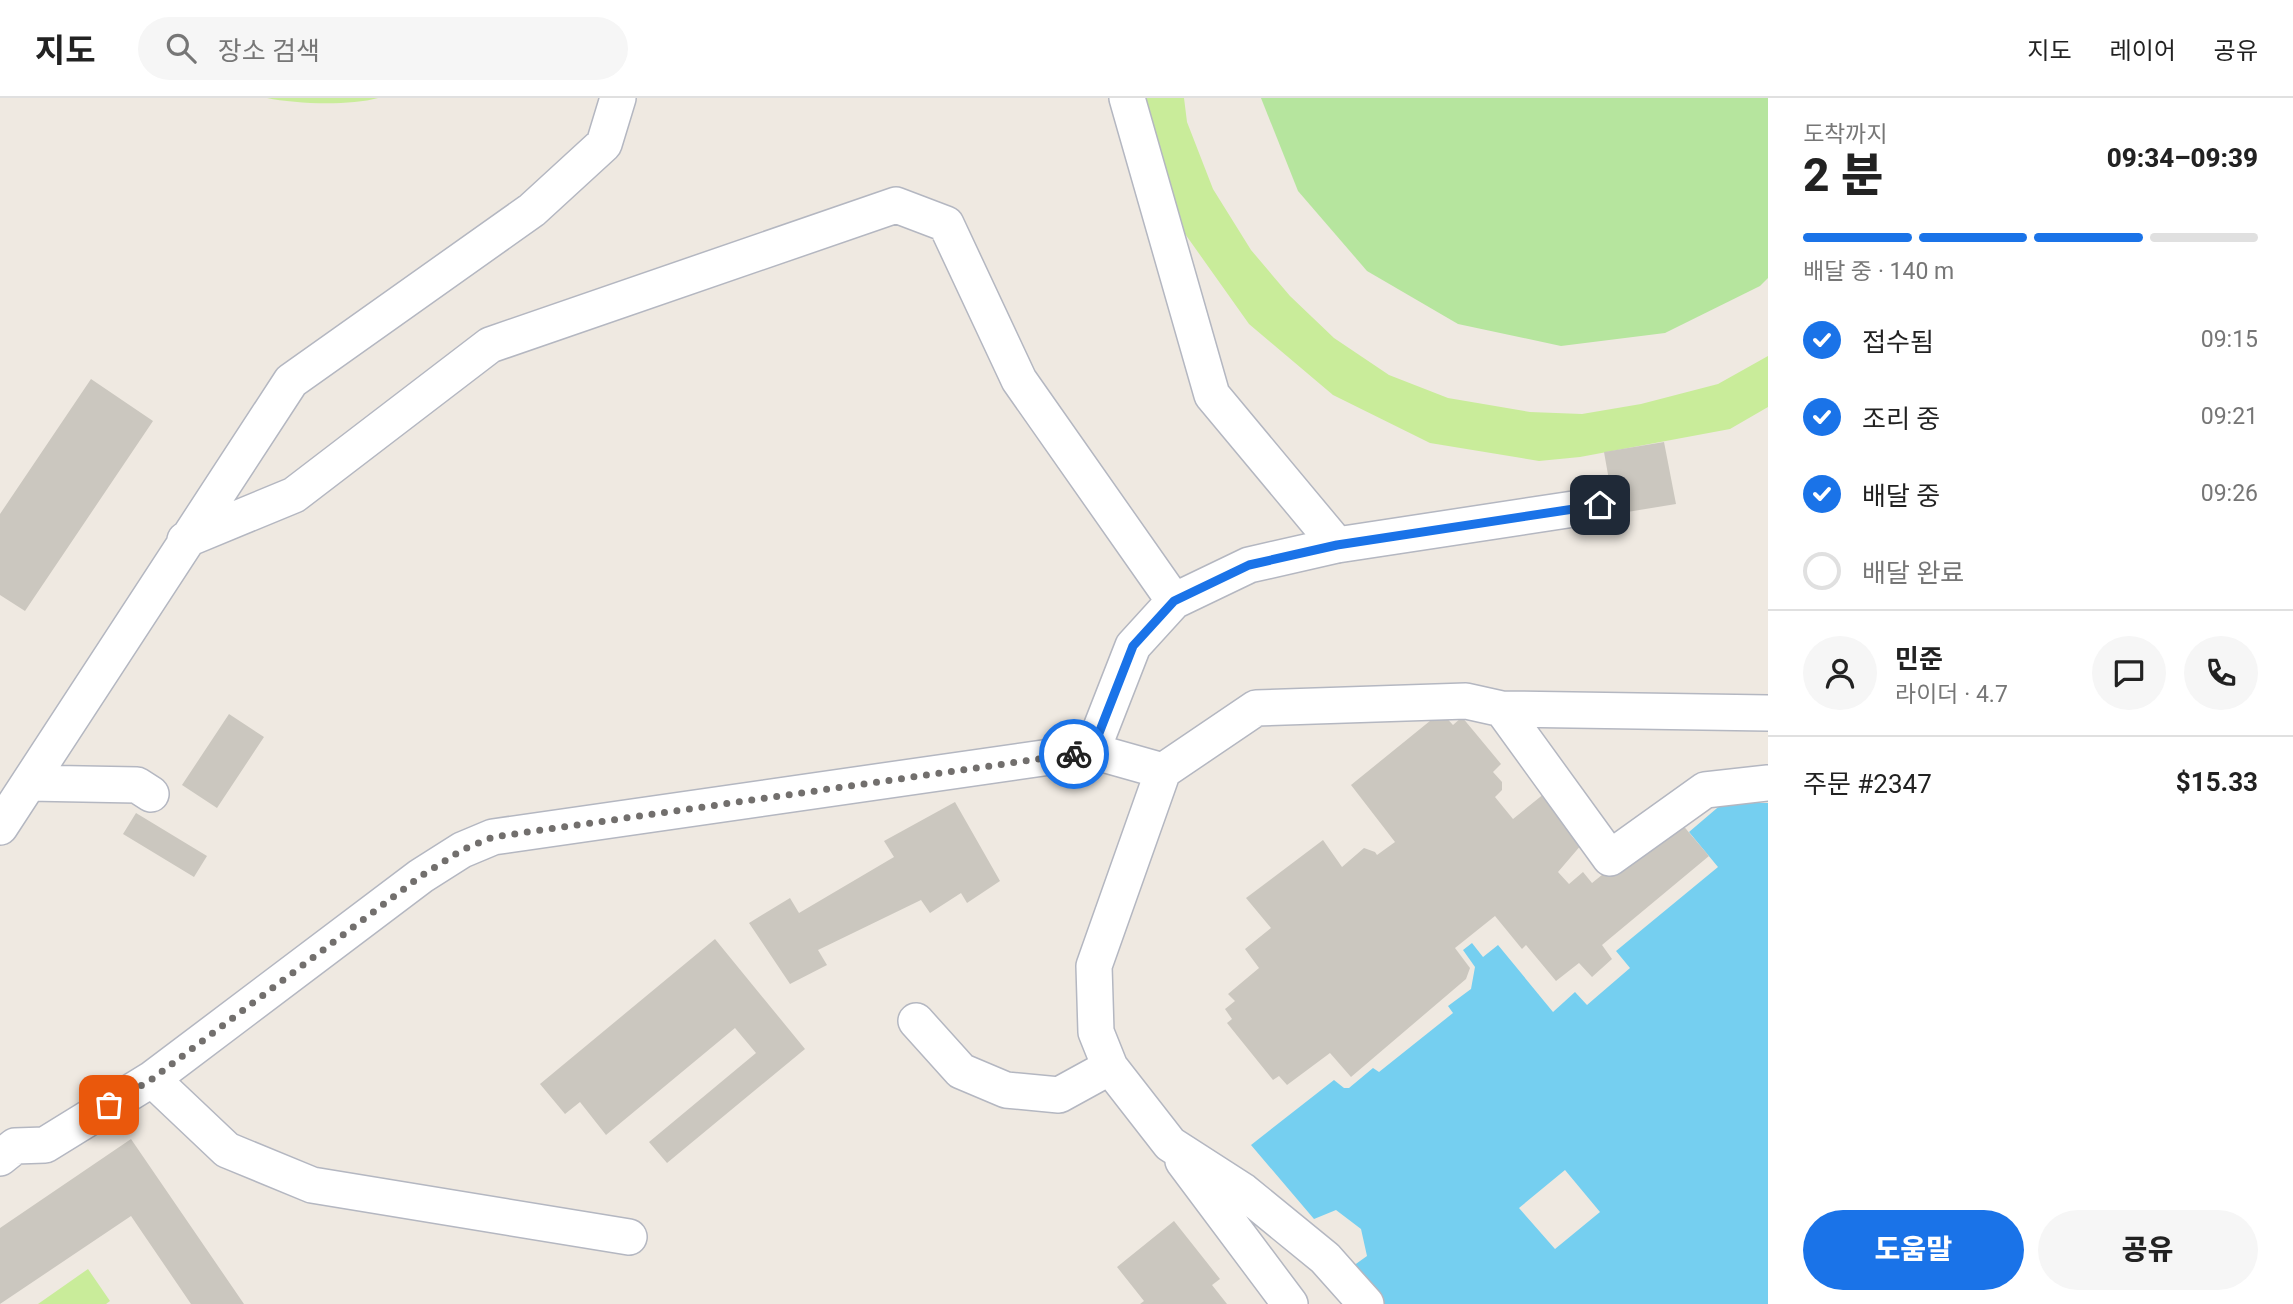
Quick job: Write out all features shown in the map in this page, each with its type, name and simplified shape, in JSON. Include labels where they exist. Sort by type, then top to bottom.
[{"type":"street","points":[[0,827],[291,381],[533,210],[604,144],[618,98]]},
{"type":"street","points":[[1127,98],[1212,395],[1337,545]]},
{"type":"street","points":[[186,540],[294,495],[490,345],[896,205],[946,224],[1019,380],[1174,601]]},
{"type":"street","points":[[1092,751],[1133,646],[1174,601],[1249,565],[1337,545],[1600,505]]},
{"type":"street","points":[[1290,1304],[1110,1067],[1096,1032],[1094,966],[1163,771],[1256,708],[1466,701],[1502,709],[1768,713]]},
{"type":"street","points":[[1502,709],[1610,858],[1705,790],[1768,783]]},
{"type":"street","points":[[5,1141],[45,1145],[152,1079],[421,876],[462,850],[493,837],[1092,751],[1163,771]]},
{"type":"street","points":[[29,783],[138,785],[151,794]]},
{"type":"street","points":[[916,1021],[961,1071],[1006,1090],[1059,1095],[1110,1067]]},
{"type":"street","points":[[152,1079],[228,1150],[312,1185],[629,1237]]},
{"type":"street","points":[[1170,1144],[1244,1191],[1325,1258],[1366,1304]]},
{"type":"green space","points":[[267,98],[378,98],[323,103]]},
{"type":"green space","points":[[1135,98],[1184,98],[1187,122],[1213,189],[1251,250],[1290,296],[1334,338],[1389,375],[1448,398],[1530,412],[1582,414],[1641,404],[1718,384],[1768,356],[1768,407],[1730,429],[1580,457],[1539,461],[1430,443],[1333,395],[1249,324],[1183,231]]},
{"type":"green space","points":[[1261,98],[1768,98],[1768,278],[1760,286],[1665,333],[1561,346],[1458,324],[1367,271],[1298,191]]},
{"type":"green space","points":[[88,1269],[110,1301],[106,1304],[38,1304]]},
{"type":"water","points":[[1723,803],[1768,803],[1768,1304],[1384,1304],[1353,1266],[1367,1256],[1361,1229],[1336,1210],[1314,1219],[1251,1145],[1334,1080],[1344,1088],[1349,1088],[1373,1068],[1379,1072],[1453,1013],[1448,1006],[1471,989],[1475,967],[1463,950],[1472,943],[1483,957],[1498,945],[1553,1012],[1575,992],[1587,1005],[1630,968],[1616,951],[1718,867],[1689,832]],"holes":[[[1565,1170],[1600,1212],[1555,1249],[1519,1208]]]},
{"type":"building","points":[[91,379],[153,421],[25,611],[0,595],[0,514]]},
{"type":"building","points":[[1664,442],[1676,504],[1615,514],[1604,452]]},
{"type":"building","points":[[1441,712],[1453,725],[1462,717],[1501,764],[1493,772],[1502,782],[1502,790],[1495,797],[1513,819],[1550,789],[1582,844],[1558,872],[1569,884],[1583,872],[1592,883],[1675,816],[1709,856],[1602,945],[1612,959],[1592,977],[1579,963],[1556,981],[1526,945],[1522,949],[1495,916],[1455,948],[1470,968],[1466,979],[1351,1077],[1330,1053],[1287,1085],[1279,1076],[1273,1080],[1227,1023],[1232,1019],[1225,1009],[1235,1001],[1228,994],[1259,968],[1245,949],[1271,928],[1246,898],[1323,840],[1342,867],[1364,848],[1377,855],[1395,842],[1351,785]]},
{"type":"building","points":[[229,714],[264,737],[217,808],[182,785]]},
{"type":"building","points":[[955,802],[1000,881],[967,903],[961,893],[930,913],[921,900],[818,950],[827,965],[790,984],[749,923],[790,898],[799,913],[894,857],[884,841]]},
{"type":"building","points":[[136,813],[207,856],[194,877],[123,834]]},
{"type":"building","points":[[715,939],[805,1049],[667,1163],[649,1142],[756,1053],[735,1028],[606,1135],[580,1102],[565,1114],[540,1084]]},
{"type":"building","points":[[131,1139],[244,1304],[191,1304],[131,1216],[0,1304],[0,1228]]},
{"type":"building","points":[[1174,1221],[1220,1279],[1212,1285],[1227,1304],[1140,1304],[1144,1301],[1117,1267]]},
{"type":"way so far","points":[[109,1105],[152,1079],[421,876],[462,850],[493,837],[1074,754]]},
{"type":"route","points":[[1074,754],[1092,751],[1133,646],[1174,601],[1249,565],[1337,545],[1600,505]]}]
